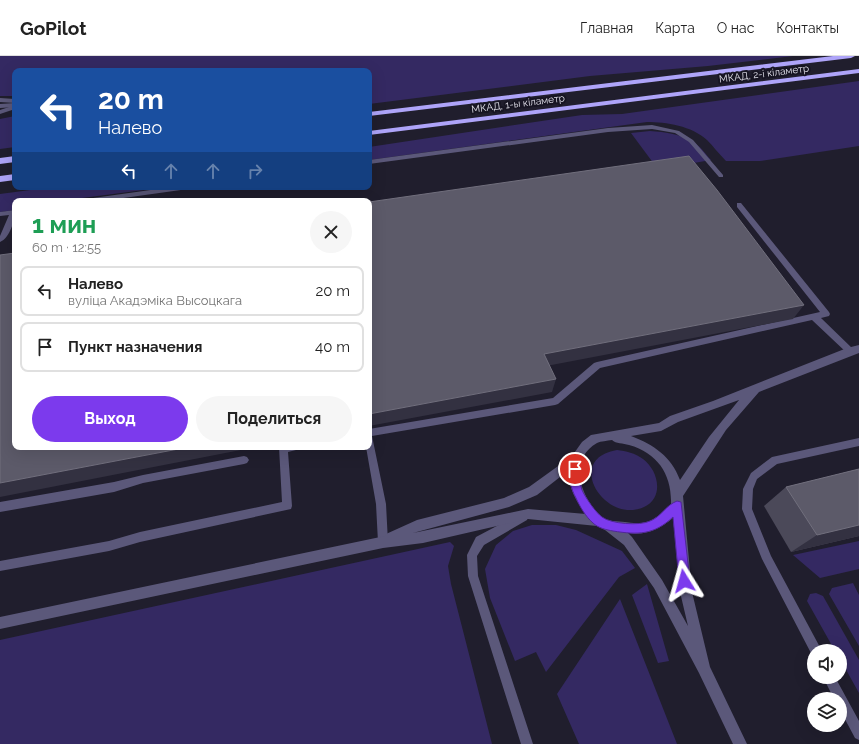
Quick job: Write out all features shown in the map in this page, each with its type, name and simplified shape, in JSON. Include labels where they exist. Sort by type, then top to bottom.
[{"type":"highway","name":"МКАД, 2-і кіламетр","points":[[658,79],[851,56]]},
{"type":"highway","name":"МКАД, 2-і кіламетр","points":[[670,95],[859,71]]},
{"type":"highway","name":"МКАД, 1-ы кіламетр","points":[[372,114],[658,79]]},
{"type":"highway","name":"МКАД, 1-ы кіламетр","points":[[372,133],[670,95]]},
{"type":"highway","points":[[0,161],[12,159]]},
{"type":"highway","points":[[0,179],[12,177]]},
{"type":"street","points":[[0,106],[12,106]]},
{"type":"street","points":[[740,744],[704,668],[648,568],[628,541],[602,523],[584,503],[577,491],[574,478],[576,459],[578,454],[586,445],[595,438],[661,427],[674,419],[855,350]]},
{"type":"street","points":[[0,623],[383,542],[423,537],[528,514],[602,523],[634,529],[648,527],[660,522],[678,500],[709,444],[728,418],[754,391],[768,384]]},
{"type":"street","points":[[608,437],[634,441],[647,447],[658,455],[675,477],[686,592],[704,668]]},
{"type":"street","points":[[383,542],[417,525],[505,503],[533,491],[576,459]]},
{"type":"lane","points":[[0,100],[12,101]]},
{"type":"lane","points":[[0,112],[12,107]]},
{"type":"lane","points":[[372,162],[608,130],[652,127],[677,132],[691,140],[721,176]]},
{"type":"lane","points":[[108,198],[166,190]]},
{"type":"lane","points":[[372,432],[555,401],[597,365],[826,314],[739,205]]},
{"type":"lane","points":[[0,214],[12,212]]},
{"type":"lane","points":[[0,240],[4,236],[12,217]]},
{"type":"lane","points":[[813,316],[855,350]]},
{"type":"lane","points":[[812,644],[767,559],[746,509],[748,489],[754,476],[775,460],[859,442]]},
{"type":"lane","points":[[0,566],[109,546],[140,537],[287,506],[283,450]]},
{"type":"lane","points":[[371,450],[381,504],[383,542]]},
{"type":"lane","points":[[0,507],[244,460]]},
{"type":"lane","points":[[527,744],[473,576],[472,555],[480,541],[528,514]]},
{"type":"lane","points":[[833,684],[859,734]]},
{"type":"shaded area","points":[[0,56],[793,56],[708,66],[590,76],[372,104],[372,68],[12,68],[12,96],[0,96]]},
{"type":"shaded area","points":[[859,81],[859,146],[760,161],[726,161],[707,140],[694,131],[670,124],[647,122],[372,160],[372,147],[582,115],[622,114]]},
{"type":"shaded area","points":[[12,117],[12,147],[0,149],[0,119]]},
{"type":"shaded area","points":[[650,131],[668,133],[685,138],[698,146],[711,160],[688,164],[654,164],[631,133]]},
{"type":"shaded area","points":[[30,190],[144,190],[82,198],[12,198],[12,210],[0,212],[0,194]]},
{"type":"shaded area","points":[[617,450],[630,453],[643,459],[648,464],[655,476],[657,490],[655,497],[651,503],[644,507],[629,510],[616,507],[604,499],[596,489],[592,477],[593,465],[601,456]]},
{"type":"shaded area","points":[[532,525],[556,525],[576,530],[622,551],[635,568],[619,577],[546,672],[536,652],[515,661],[490,598],[485,569],[496,545],[513,531]]},
{"type":"shaded area","points":[[859,541],[859,569],[820,578],[793,555]]},
{"type":"shaded area","points":[[450,542],[454,546],[448,566],[451,584],[492,744],[0,744],[0,640]]},
{"type":"shaded area","points":[[853,583],[859,595],[859,646],[829,594],[832,588]]},
{"type":"shaded area","points":[[647,584],[669,661],[658,663],[632,595]]},
{"type":"shaded area","points":[[816,593],[823,596],[859,660],[859,693],[847,672],[847,644],[831,644],[807,601],[810,594]]},
{"type":"shaded area","points":[[620,599],[677,744],[579,744],[557,694]]},
{"type":"building","points":[[689,156],[717,190],[804,305],[544,354],[556,379],[372,413],[372,202]]},
{"type":"building","points":[[12,253],[12,450],[173,450],[0,483],[0,255]]},
{"type":"building","points":[[859,469],[859,525],[817,535],[786,487]]},
{"type":"route","points":[[575,469],[574,478],[577,491],[598,521],[607,525],[634,529],[648,527],[660,522],[677,506],[684,581]]}]
